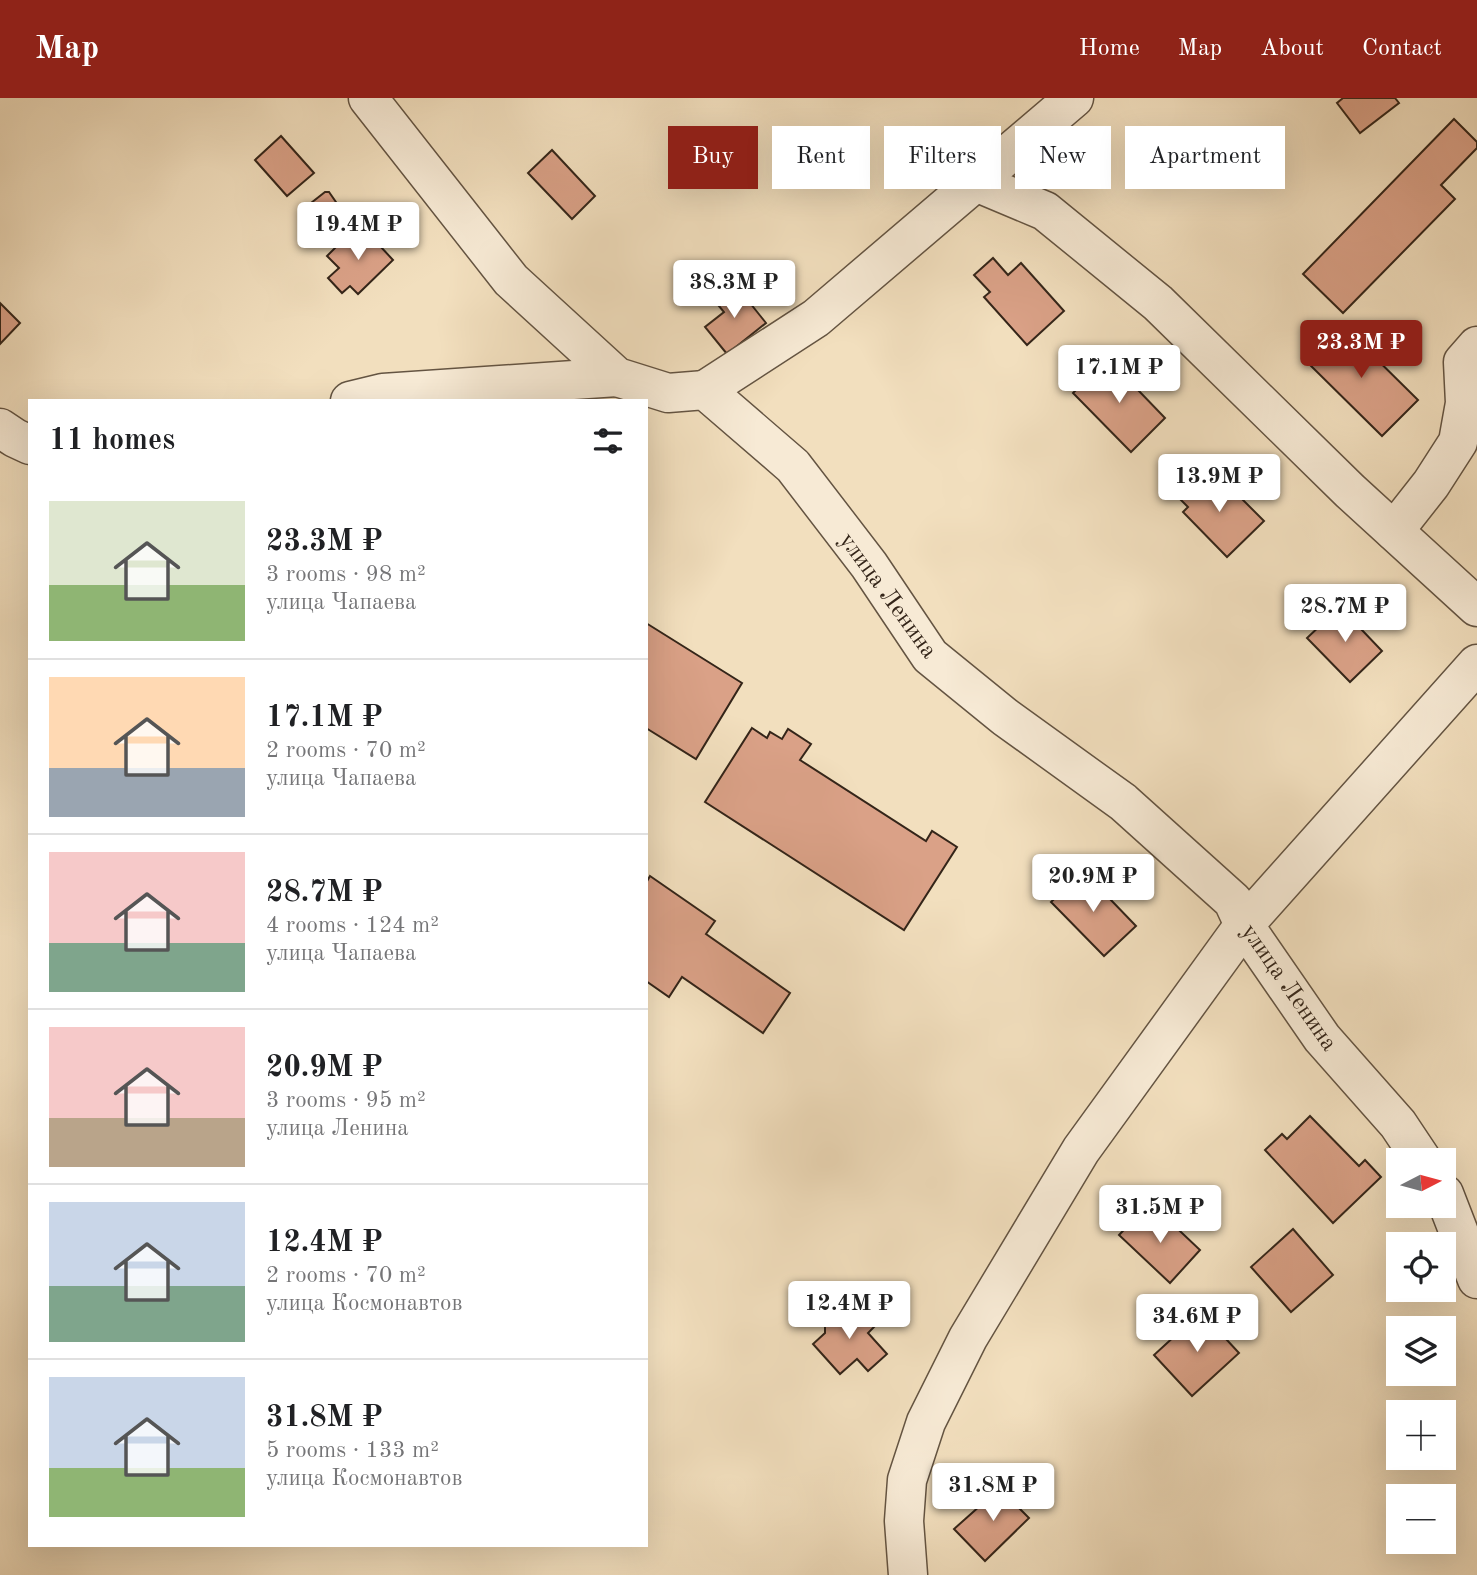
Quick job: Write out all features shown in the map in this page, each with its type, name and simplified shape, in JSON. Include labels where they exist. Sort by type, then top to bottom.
[{"type":"street","points":[[368,98],[512,280],[617,377]]},
{"type":"street","points":[[1001,161],[1074,98]]},
{"type":"street","points":[[358,399],[383,393],[617,377],[668,393],[705,390],[816,318],[968,189]]},
{"type":"street","points":[[993,189],[1045,211],[1158,303],[1350,491],[1477,607]]},
{"type":"street","points":[[1394,531],[1431,484],[1458,442],[1465,402],[1463,362],[1477,346]]},
{"type":"street","name":"улица Ленина","points":[[705,390],[793,466],[869,565],[930,656],[1004,717],[1123,802],[1233,901],[1244,925],[1322,1038],[1398,1124],[1414,1148]]},
{"type":"street","points":[[0,428],[28,444]]},
{"type":"street","points":[[908,1575],[904,1521],[907,1480],[926,1422],[968,1338],[1081,1150],[1244,925],[1477,664]]},
{"type":"street","points":[[1453,1218],[1477,1279]]},
{"type":"building","points":[[1343,98],[1395,98],[1399,103],[1360,133],[1337,103]]},
{"type":"building","points":[[1454,119],[1477,142],[1477,148],[1441,185],[1455,199],[1343,313],[1303,274]]},
{"type":"building","points":[[281,136],[314,173],[287,196],[255,160]]},
{"type":"building","points":[[552,150],[595,196],[572,219],[528,173]]},
{"type":"building","points":[[329,192],[338,205],[314,224],[306,214],[313,207],[311,203]]},
{"type":"building","points":[[352,231],[360,238],[367,232],[393,260],[358,294],[350,286],[342,293],[328,278],[339,268],[327,256]]},
{"type":"building","points":[[993,258],[1008,275],[1021,263],[1064,311],[1027,345],[984,297],[990,292],[974,275]]},
{"type":"building","points":[[734,283],[766,323],[727,354],[705,327],[724,312],[714,300]]},
{"type":"building","points":[[0,303],[20,323],[0,344]]},
{"type":"building","points":[[1341,324],[1418,400],[1382,436],[1305,360]]},
{"type":"building","points":[[1111,362],[1165,418],[1131,452],[1073,393],[1103,363]]},
{"type":"building","points":[[1190,477],[1205,492],[1220,477],[1264,521],[1227,557],[1183,512],[1188,507],[1174,493]]},
{"type":"building","points":[[1340,607],[1382,651],[1350,682],[1307,638]]},
{"type":"building","points":[[648,624],[742,683],[696,759],[648,729]]},
{"type":"building","points":[[752,728],[767,738],[770,732],[782,739],[788,729],[811,744],[800,760],[926,841],[932,831],[957,847],[904,930],[705,802]]},
{"type":"building","points":[[1083,871],[1136,926],[1104,956],[1051,902]]},
{"type":"building","points":[[650,876],[715,921],[706,934],[790,993],[763,1033],[682,977],[669,997],[648,982]]},
{"type":"building","points":[[1310,1116],[1359,1166],[1365,1160],[1381,1177],[1333,1223],[1265,1150],[1282,1134],[1287,1139]]},
{"type":"building","points":[[1141,1212],[1155,1225],[1163,1215],[1200,1250],[1170,1283],[1119,1235]]},
{"type":"building","points":[[1293,1229],[1333,1275],[1291,1312],[1251,1267]]},
{"type":"building","points":[[844,1303],[856,1317],[864,1314],[875,1326],[868,1333],[887,1354],[868,1371],[857,1359],[840,1374],[813,1344],[825,1333],[825,1319]]},
{"type":"building","points":[[1201,1312],[1239,1353],[1192,1396],[1154,1355]]},
{"type":"building","points":[[1008,1481],[1017,1491],[1009,1498],[1029,1518],[985,1561],[954,1529]]}]
